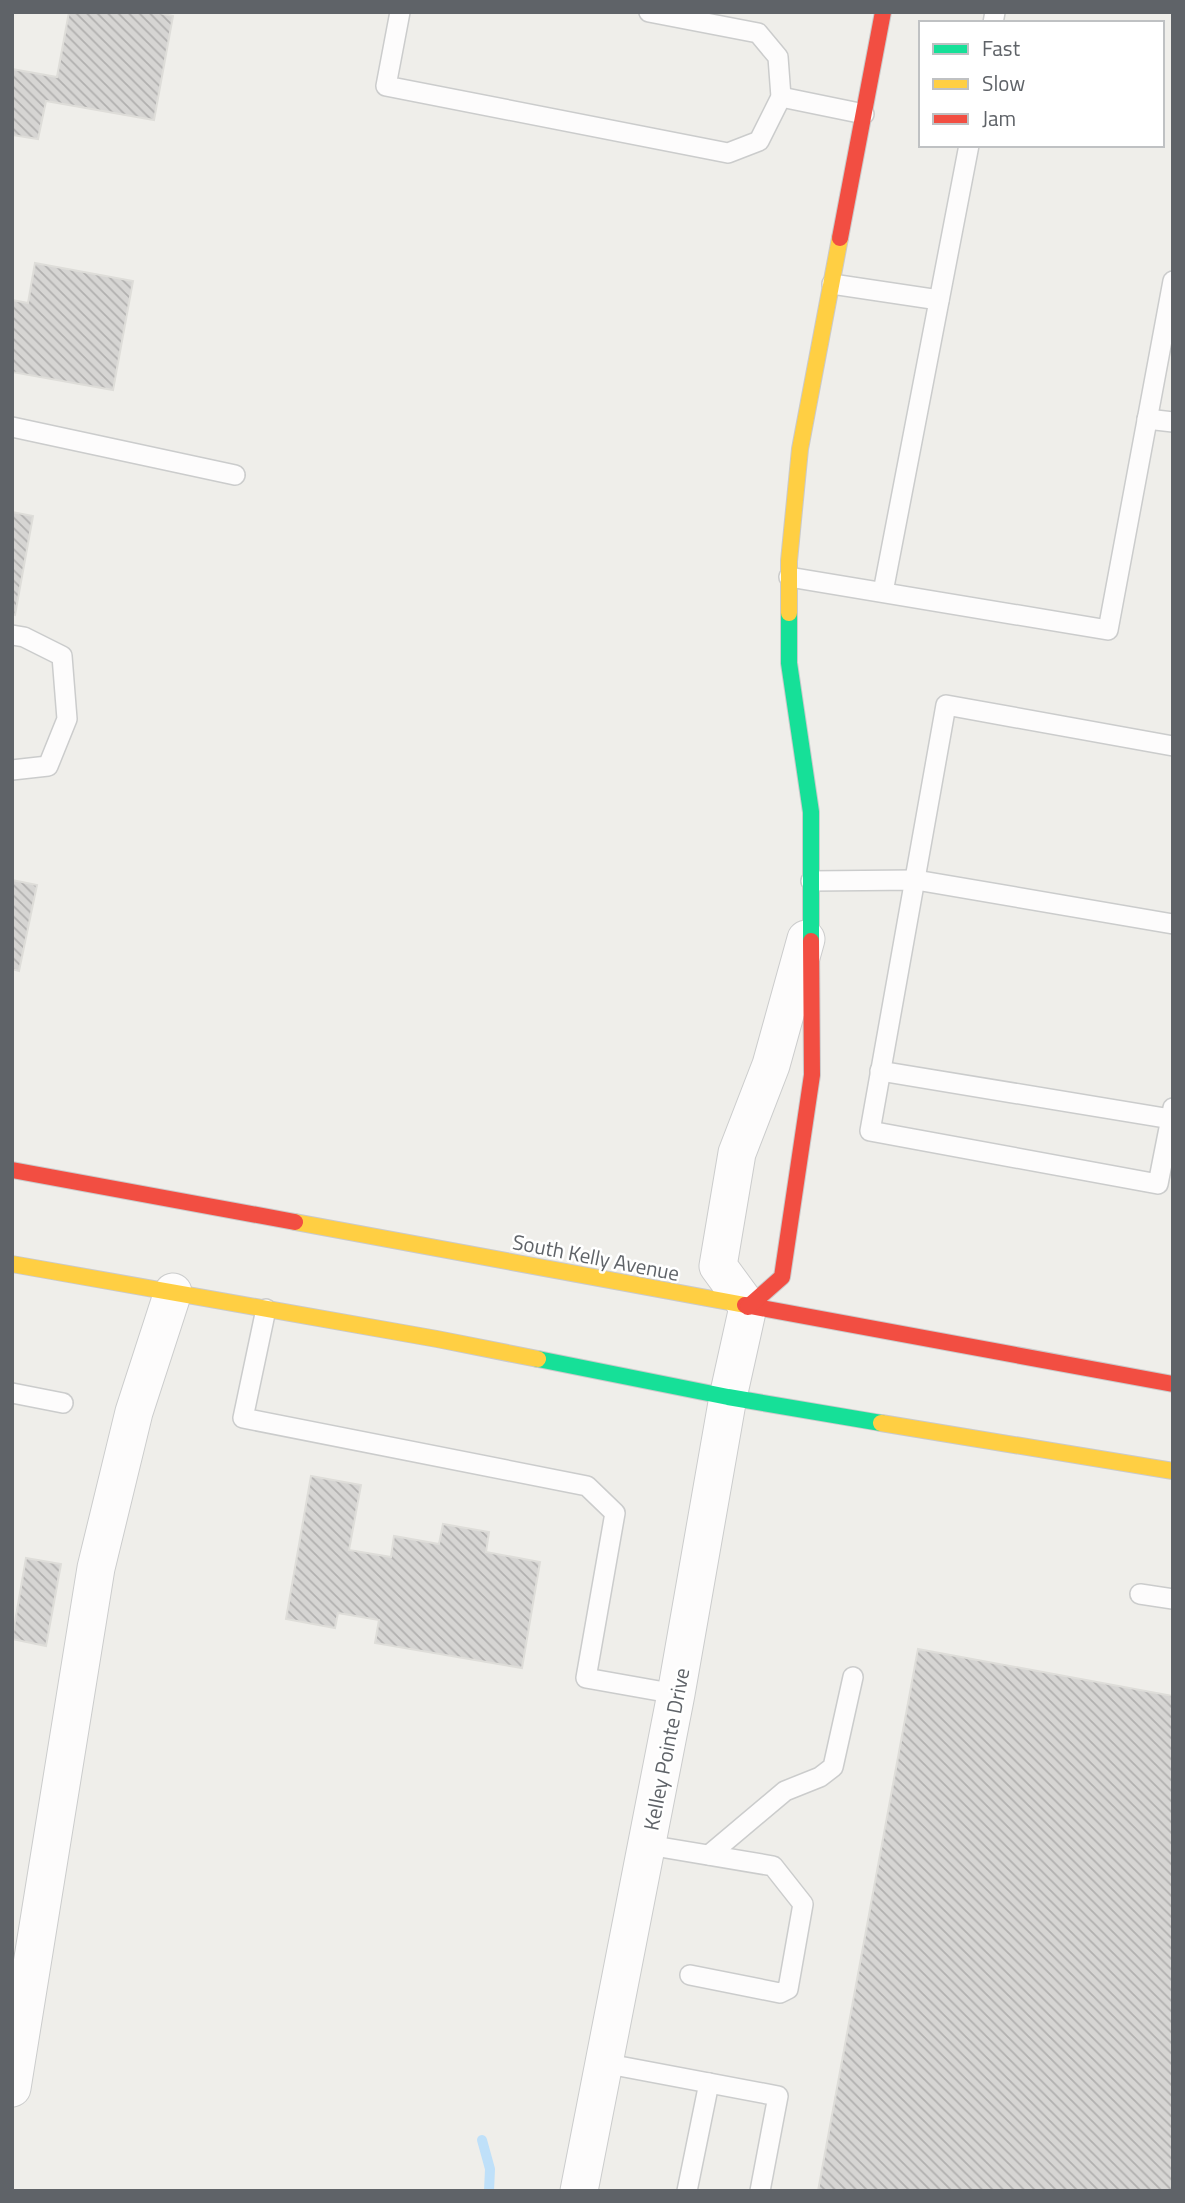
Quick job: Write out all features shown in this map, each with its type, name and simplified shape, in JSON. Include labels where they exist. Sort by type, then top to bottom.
[{"type":"main road","points":[[748,1307],[782,1277],[812,1075],[811,812],[789,663],[789,576],[800,449],[883,12]]},
{"type":"main road","name":"South Kelly Avenue","points":[[12,1170],[1173,1384]]},
{"type":"main road","points":[[12,1264],[437,1339],[728,1397],[1173,1471]]},
{"type":"street","points":[[748,1307],[718,1266],[737,1153],[771,1065],[812,898]]},
{"type":"street","points":[[12,2088],[96,1568],[134,1412],[173,1292]]},
{"type":"street","name":"Kelley Pointe Drive","points":[[579,2191],[648,1845],[728,1397],[748,1307]]},
{"type":"lane","points":[[400,12],[386,86],[728,153],[759,141],[781,97],[778,57],[758,33],[649,12]]},
{"type":"lane","points":[[781,97],[864,114]]},
{"type":"lane","points":[[883,592],[969,147]]},
{"type":"lane","points":[[789,576],[1108,630],[1173,281]]},
{"type":"lane","points":[[832,284],[939,300]]},
{"type":"lane","points":[[1147,419],[1173,422]]},
{"type":"lane","points":[[12,427],[235,475]]},
{"type":"lane","points":[[12,635],[24,637],[62,656],[67,719],[48,766],[12,770]]},
{"type":"lane","points":[[880,1071],[1172,1114],[1158,1184],[870,1131],[880,1071],[916,880],[946,705],[1173,746]]},
{"type":"lane","points":[[812,898],[916,880],[1173,924]]},
{"type":"lane","points":[[266,1309],[243,1418],[587,1486],[614,1513],[586,1678],[676,1694]]},
{"type":"lane","points":[[12,1393],[63,1402]]},
{"type":"lane","points":[[1140,1594],[1173,1599]]},
{"type":"lane","points":[[709,1855],[785,1791],[820,1777],[833,1767],[853,1677]]},
{"type":"lane","points":[[648,1845],[773,1866],[803,1904],[788,1989],[779,1993],[690,1975]]},
{"type":"lane","points":[[603,2063],[778,2096],[760,2191]]},
{"type":"lane","points":[[687,2191],[709,2083]]},
{"type":"building","points":[[69,12],[155,12],[173,16],[154,120],[46,101],[38,139],[12,135],[12,69],[57,77]]},
{"type":"building","points":[[35,263],[133,281],[113,390],[12,372],[12,300],[28,303]]},
{"type":"building","points":[[12,512],[33,516],[15,615],[12,614]]},
{"type":"building","points":[[12,880],[37,885],[19,971],[12,969]]},
{"type":"building","points":[[311,1476],[361,1485],[349,1550],[391,1557],[394,1536],[439,1544],[443,1524],[489,1532],[486,1552],[540,1562],[522,1668],[375,1643],[379,1620],[338,1613],[335,1628],[286,1619]]},
{"type":"building","points":[[26,1558],[61,1564],[46,1646],[12,1639]]},
{"type":"building","points":[[918,1649],[1173,1696],[1173,2191],[818,2191]]},
{"type":"waterway","points":[[482,2140],[490,2169],[489,2191]]},
{"type":"traffic: fast","points":[[789,613],[789,663],[811,812],[811,941]]},
{"type":"traffic: fast","points":[[538,1359],[728,1397],[881,1423]]},
{"type":"traffic: slow","points":[[789,613],[789,561],[800,449],[840,238]]},
{"type":"traffic: slow","points":[[295,1222],[745,1305]]},
{"type":"traffic: slow","points":[[12,1264],[538,1359]]},
{"type":"traffic: slow","points":[[881,1423],[1173,1471]]},
{"type":"traffic: jam","points":[[840,238],[883,12]]},
{"type":"traffic: jam","points":[[748,1307],[782,1277],[812,1075],[811,941]]},
{"type":"traffic: jam","points":[[12,1170],[295,1222]]},
{"type":"traffic: jam","points":[[745,1305],[1173,1384]]}]
